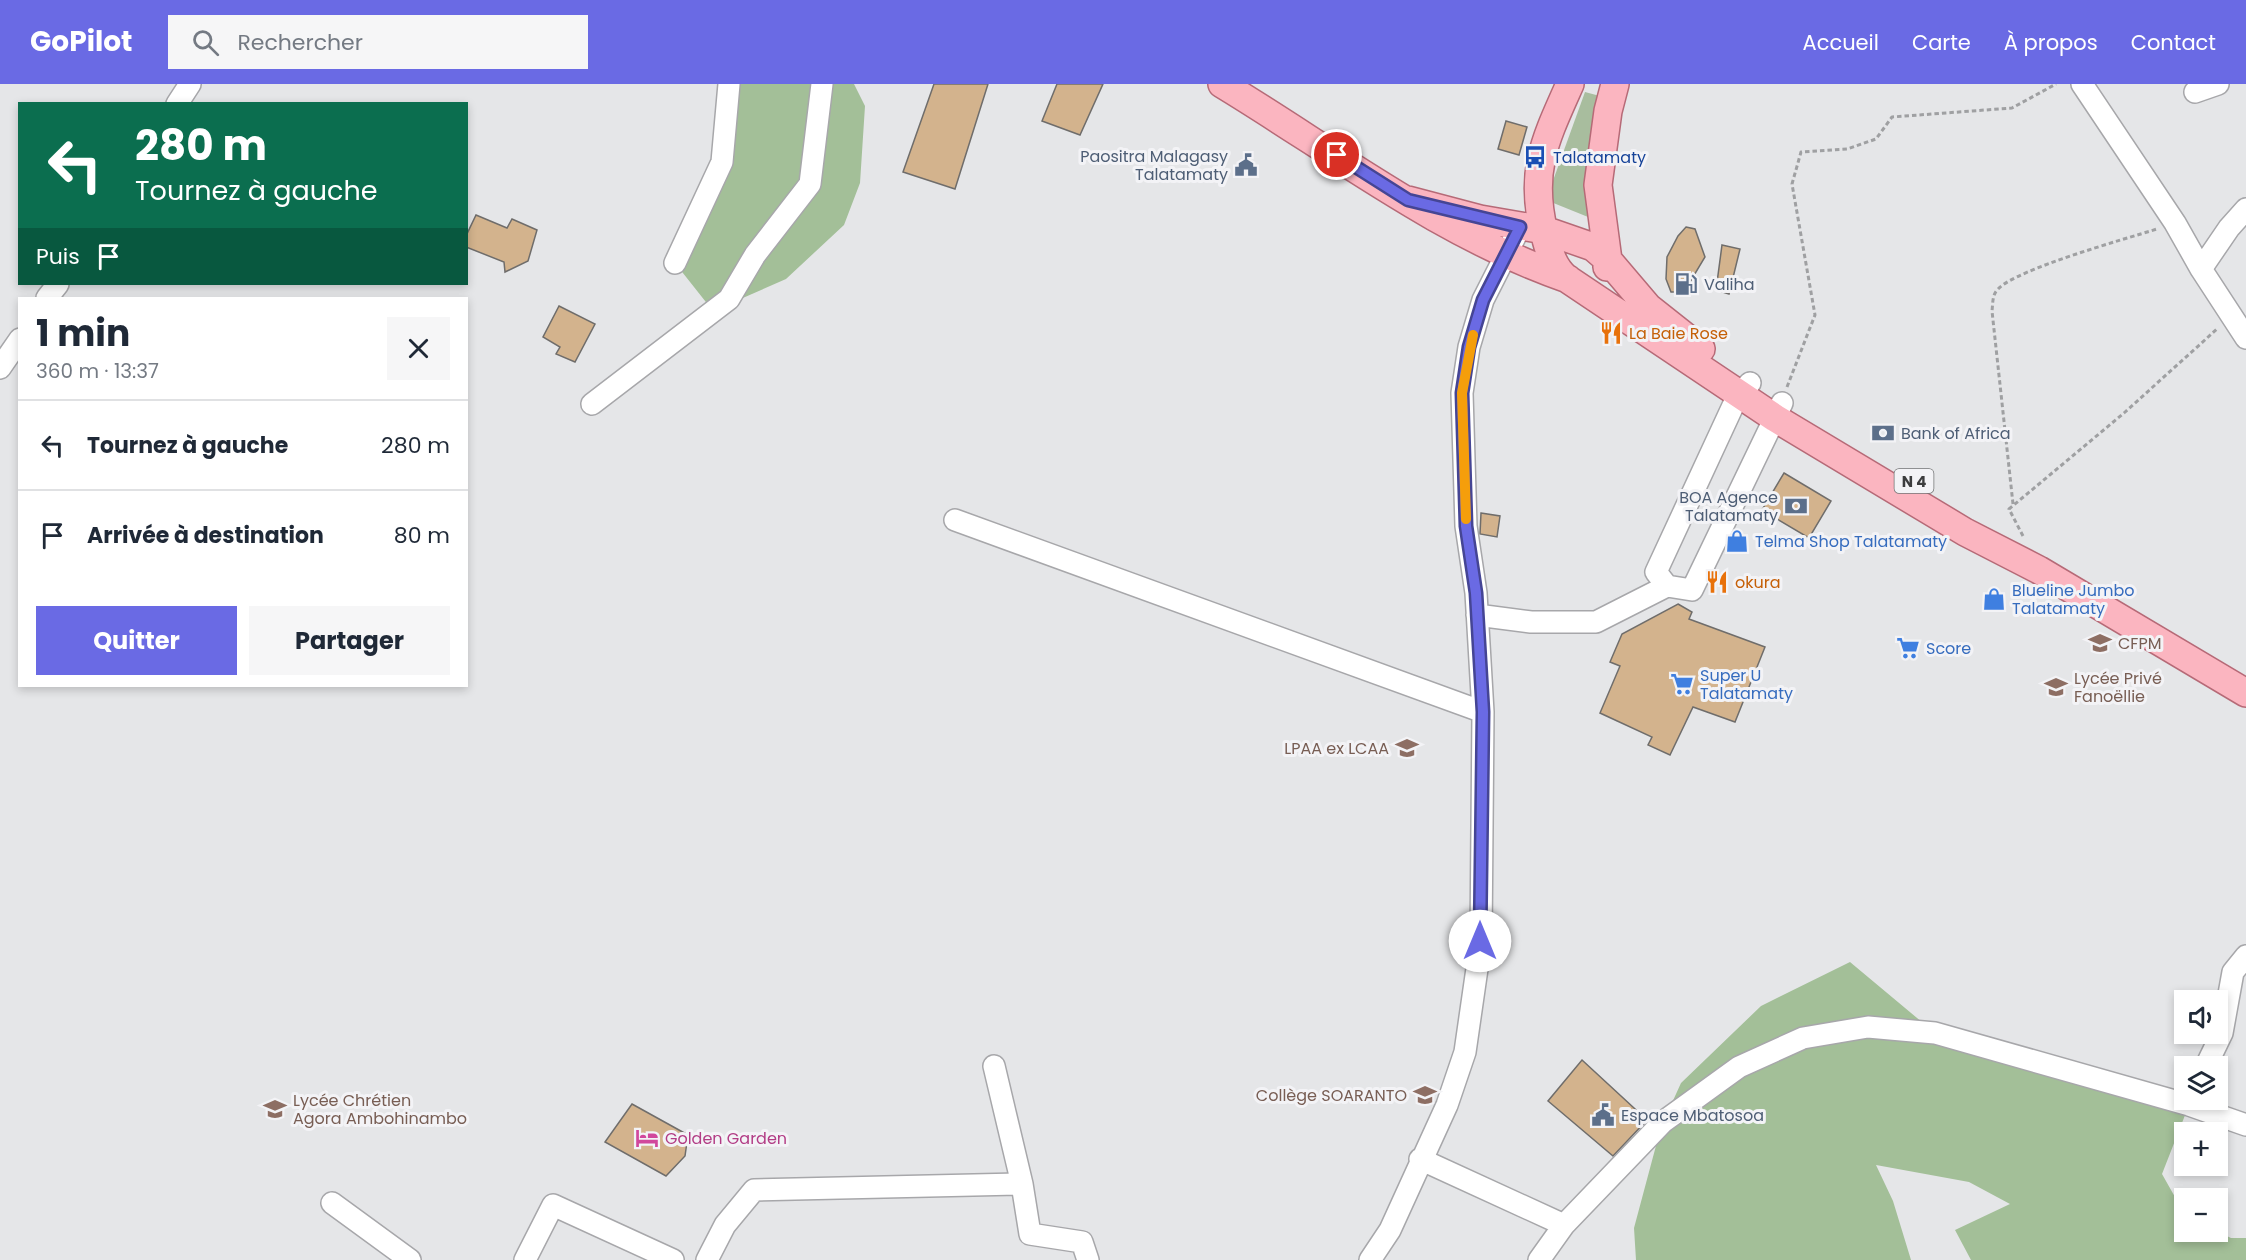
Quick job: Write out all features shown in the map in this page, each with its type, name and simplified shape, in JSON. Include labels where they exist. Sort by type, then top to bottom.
[{"type":"main road","name":"N 4","points":[[1222,84],[1408,200],[1506,253],[1566,278],[1779,410],[1976,521],[2039,570],[2246,693]]},
{"type":"main road","points":[[1570,84],[1546,139],[1538,175],[1537,201],[1532,228],[1550,253],[1556,267],[1566,278],[1577,281],[1596,278],[1607,267],[1598,185],[1608,111],[1608,85]]},
{"type":"main road","name":"N 4","points":[[1408,200],[1532,228],[1593,247],[1608,260],[1648,307],[1744,389]]},
{"type":"street","points":[[178,102],[190,84]]},
{"type":"street","points":[[675,263],[722,162],[729,84]]},
{"type":"street","points":[[592,404],[729,299],[755,255],[810,184],[822,84]]},
{"type":"street","points":[[2082,84],[2175,223],[2230,317],[2246,338]]},
{"type":"street","points":[[2195,92],[2218,84]]},
{"type":"street","points":[[2201,269],[2229,228],[2246,209]]},
{"type":"street","points":[[1370,1260],[1390,1230],[1420,1159],[1447,1105],[1465,1052],[1480,941],[1483,712],[1477,615],[1466,526],[1462,393],[1469,347],[1480,310],[1506,253],[1532,228]]},
{"type":"street","points":[[48,297],[57,285]]},
{"type":"street","points":[[0,368],[18,342]]},
{"type":"street","points":[[1666,586],[1656,572],[1744,389]]},
{"type":"street","points":[[1477,615],[1532,622],[1596,622],[1666,586],[1692,590],[1779,410]]},
{"type":"street","points":[[955,520],[1483,712]]},
{"type":"street","points":[[2211,1056],[2222,1033],[2233,972],[2246,956]]},
{"type":"street","points":[[1539,1260],[1564,1226],[1663,1122],[1739,1067],[1803,1038],[1868,1028],[1935,1033],[2174,1098]]},
{"type":"street","points":[[994,1066],[1022,1184],[1030,1234],[1082,1242],[1088,1260]]},
{"type":"street","points":[[2209,1110],[2246,1125]]},
{"type":"street","points":[[1420,1159],[1564,1226]]},
{"type":"street","points":[[707,1260],[725,1225],[754,1190],[1022,1184]]},
{"type":"street","points":[[332,1203],[410,1260]]},
{"type":"street","points":[[525,1260],[553,1205],[673,1260]]},
{"type":"path","points":[[1779,410],[1794,362],[1815,315],[1792,184],[1801,152],[1847,149],[1876,139],[1892,117],[2012,108],[2056,84]]},
{"type":"path","points":[[2013,504],[1992,311],[1993,297],[1998,288],[2029,271],[2175,223]]},
{"type":"path","points":[[2024,540],[2009,509],[2013,504],[2036,488],[2115,421],[2230,317]]},
{"type":"green space","points":[[729,84],[854,84],[865,106],[860,183],[844,225],[786,279],[713,311],[675,263],[721,162]]},
{"type":"green space","points":[[1585,92],[1611,99],[1593,219],[1546,200]]},
{"type":"green space","points":[[1850,962],[1935,1033],[2174,1101],[2174,1110],[2187,1110],[2182,1122],[2174,1122],[2174,1143],[2162,1174],[2174,1195],[2174,1242],[2228,1242],[2228,1236],[2246,1238],[2246,1260],[1971,1260],[1955,1230],[2010,1204],[1969,1182],[1876,1165],[1893,1201],[1911,1260],[1636,1260],[1634,1228],[1661,1127],[1681,1083],[1761,1006]]},
{"type":"building","points":[[934,84],[988,84],[955,189],[903,172]]},
{"type":"building","points":[[1057,84],[1103,84],[1080,135],[1042,121]]},
{"type":"building","points":[[1506,121],[1527,127],[1519,155],[1498,149]]},
{"type":"building","points":[[476,215],[507,228],[512,219],[537,230],[528,261],[505,272],[504,262],[468,248],[468,232]]},
{"type":"building","points":[[1686,227],[1695,229],[1705,257],[1684,292],[1671,292],[1666,279],[1667,257],[1678,236]]},
{"type":"building","points":[[1722,245],[1740,249],[1729,294],[1716,290]]},
{"type":"building","points":[[559,306],[595,324],[575,362],[556,354],[560,347],[543,337]]},
{"type":"building","name":"BOA Agence Talatamaty","points":[[1784,473],[1831,501],[1809,538],[1762,510]]},
{"type":"building","points":[[1481,513],[1500,516],[1497,537],[1480,534]]},
{"type":"building","name":"Super U Talatamaty","points":[[1678,604],[1692,612],[1689,619],[1765,647],[1735,722],[1693,707],[1670,755],[1648,745],[1652,737],[1600,713],[1620,666],[1610,662],[1622,634]]},
{"type":"building","name":"Espace Mbatosoa","points":[[1582,1060],[1647,1120],[1613,1156],[1548,1101]]},
{"type":"building","name":"Golden Garden","points":[[632,1104],[688,1135],[685,1156],[666,1176],[605,1142]]},
{"type":"slow traffic","points":[[1466,519],[1462,393],[1473,335]]},
{"type":"place","name":"Talatamaty","points":[[1535,157]]},
{"type":"place","name":"Paositra Malagasy Talatamaty","points":[[1246,165]]},
{"type":"place","name":"Valiha","points":[[1686,284]]},
{"type":"place","name":"La Baie Rose","points":[[1611,333]]},
{"type":"place","name":"Bank of Africa","points":[[1883,433]]},
{"type":"place","name":"BOA Agence Talatamaty","points":[[1796,506]]},
{"type":"place","name":"Telma Shop Talatamaty","points":[[1737,541]]},
{"type":"place","name":"okura","points":[[1717,582]]},
{"type":"place","name":"Blueline Jumbo Talatamaty","points":[[1994,599]]},
{"type":"place","name":"CFPM","points":[[2100,643]]},
{"type":"place","name":"Score","points":[[1908,648]]},
{"type":"place","name":"Super U Talatamaty","points":[[1682,684]]},
{"type":"place","name":"Lycée Privé Fanoëllie","points":[[2056,687]]},
{"type":"place","name":"LPAA ex LCAA","points":[[1407,748]]},
{"type":"place","name":"Collège SOARANTO","points":[[1425,1095]]},
{"type":"place","name":"Lycée Chrétien Agora Ambohinambo","points":[[275,1109]]},
{"type":"place","name":"Espace Mbatosoa","points":[[1603,1115]]},
{"type":"place","name":"Golden Garden","points":[[647,1138]]},
{"type":"route","points":[[1337,155],[1408,200],[1520,227],[1483,300],[1469,347],[1462,393],[1466,526],[1476,593],[1483,712],[1480,941]]}]
